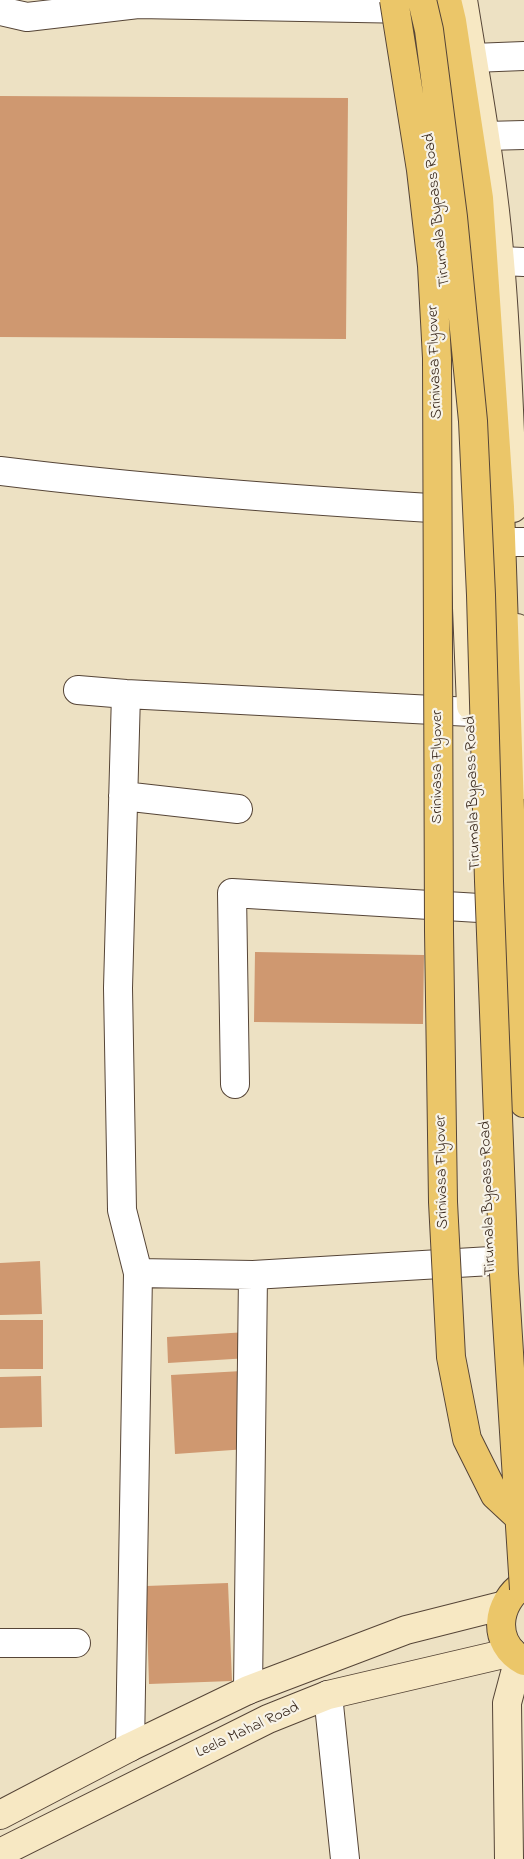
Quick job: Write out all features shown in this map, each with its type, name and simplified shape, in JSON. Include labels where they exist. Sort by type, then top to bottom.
[{"type":"main road","points":[[447,0],[452,21],[479,198],[500,507],[512,870],[524,1103]]},
{"type":"main road","name":"Srinivasa Flyover","points":[[410,2],[421,170],[432,266],[438,358],[439,950],[443,1202],[451,1357],[467,1439],[495,1495],[524,1522]]},
{"type":"main road","name":"Srinivasa Flyover","points":[[410,2],[429,30],[453,217],[474,421],[489,881],[517,1592],[500,1622],[503,1635],[518,1657]]},
{"type":"street","points":[[463,0],[486,136],[512,262],[524,785]]},
{"type":"street","points":[[0,11],[26,17],[138,2],[410,2]]},
{"type":"street","name":"Tirumala Bypass Road","points":[[410,2],[442,230],[463,510],[491,1261],[517,1592]]},
{"type":"street","points":[[472,58],[524,56]]},
{"type":"street","points":[[486,136],[524,135]]},
{"type":"street","points":[[0,472],[90,483],[261,497],[463,510]]},
{"type":"street","points":[[78,690],[471,712]]},
{"type":"street","points":[[126,694],[118,988],[122,1210],[138,1273],[130,1747]]},
{"type":"street","points":[[123,796],[238,809]]},
{"type":"street","points":[[235,1084],[232,894],[479,908]]},
{"type":"street","points":[[138,1273],[253,1275],[491,1261]]},
{"type":"street","points":[[248,1690],[253,1275]]},
{"type":"street","points":[[0,1815],[130,1747],[248,1690],[406,1630],[517,1592]]},
{"type":"street","points":[[0,1643],[76,1643]]},
{"type":"street","points":[[509,1859],[507,1703],[518,1657]]},
{"type":"street","name":"Leela Mahal Road","points":[[0,1853],[268,1719],[328,1695],[518,1657]]},
{"type":"street","points":[[328,1695],[345,1859]]},
{"type":"building","points":[[0,96],[348,98],[346,339],[0,337]]},
{"type":"building","points":[[255,952],[424,955],[423,1024],[254,1022]]},
{"type":"building","points":[[40,1261],[42,1314],[0,1315],[0,1263]]},
{"type":"building","points":[[0,1320],[43,1320],[43,1369],[0,1369]]},
{"type":"building","points":[[247,1332],[249,1358],[168,1363],[167,1337]]},
{"type":"building","points":[[242,1371],[247,1449],[175,1454],[171,1375]]},
{"type":"building","points":[[41,1376],[42,1427],[0,1428],[0,1377]]},
{"type":"building","points":[[228,1583],[232,1681],[149,1684],[146,1586]]}]
